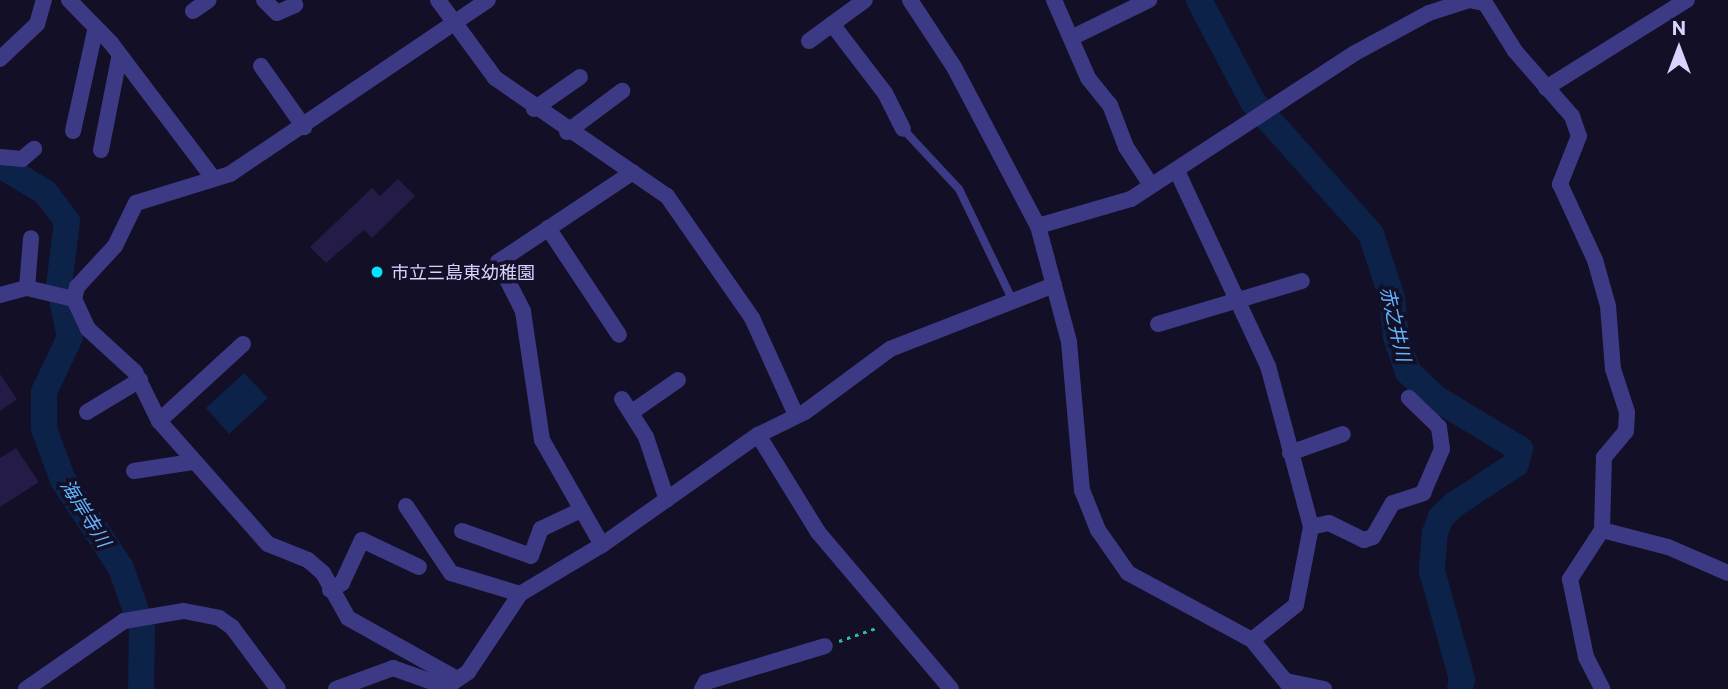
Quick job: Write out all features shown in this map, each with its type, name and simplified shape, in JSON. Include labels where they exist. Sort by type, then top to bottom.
[{"type":"street","points":[[0,59],[37,24],[44,0]]},
{"type":"street","points":[[69,0],[119,58],[214,178]]},
{"type":"street","points":[[193,11],[209,0]]},
{"type":"street","points":[[264,0],[277,13],[298,2]]},
{"type":"street","points":[[438,0],[495,78],[567,132],[667,196],[721,268],[752,318],[795,413]]},
{"type":"street","points":[[70,298],[77,286],[115,246],[136,204],[230,174],[458,24],[488,0]]},
{"type":"street","points":[[810,41],[865,0]]},
{"type":"street","points":[[910,0],[954,67],[1038,226],[1069,342],[1082,491],[1098,530],[1128,573],[1252,640],[1289,685],[1324,689]]},
{"type":"street","points":[[1054,0],[1071,38],[1151,185]]},
{"type":"street","points":[[1071,38],[1149,0]]},
{"type":"street","points":[[1038,226],[1115,206],[1177,171],[1252,124],[1426,6],[1469,0],[1485,3],[1546,88],[1572,116],[1579,136],[1560,184],[1595,260],[1608,306],[1613,369],[1626,412],[1626,431],[1604,457],[1602,530],[1570,579],[1583,646],[1602,689]]},
{"type":"street","points":[[1546,88],[1687,0]]},
{"type":"street","points":[[832,24],[885,93],[903,129]]},
{"type":"street","points":[[73,131],[95,32]]},
{"type":"street","points":[[101,150],[119,58]]},
{"type":"street","points":[[261,66],[304,127]]},
{"type":"street","points":[[534,109],[580,76]]},
{"type":"street","points":[[567,132],[622,91]]},
{"type":"street","points":[[0,156],[22,159],[34,149]]},
{"type":"street","points":[[1177,171],[1268,366],[1311,527],[1296,605],[1252,640]]},
{"type":"street","points":[[602,545],[537,425],[523,310],[498,262],[632,172]]},
{"type":"street","points":[[548,228],[619,335]]},
{"type":"street","points":[[27,288],[31,238]]},
{"type":"street","points":[[1158,324],[1302,281]]},
{"type":"street","points":[[336,689],[393,668],[419,674],[438,687],[457,679],[483,653],[520,594],[602,545],[758,436],[795,413],[805,412],[890,349],[1054,285]]},
{"type":"street","points":[[0,295],[27,288],[70,298],[88,329],[140,380],[159,421],[192,462],[268,544],[308,560],[348,618],[364,630],[457,679]]},
{"type":"street","points":[[159,421],[243,344]]},
{"type":"street","points":[[87,412],[140,380]]},
{"type":"street","points":[[667,500],[627,406],[678,380]]},
{"type":"street","points":[[1311,527],[1329,523],[1364,540],[1373,537],[1393,503],[1423,493],[1443,449],[1439,427],[1409,398]]},
{"type":"street","points":[[1290,453],[1343,434]]},
{"type":"street","points":[[758,436],[818,532],[951,689]]},
{"type":"street","points":[[134,471],[192,462]]},
{"type":"street","points":[[406,506],[451,573],[520,594]]},
{"type":"street","points":[[462,531],[531,556],[541,529],[581,510]]},
{"type":"street","points":[[1602,530],[1668,547],[1728,573]]},
{"type":"street","points":[[330,590],[342,583],[362,540],[419,567]]},
{"type":"street","points":[[26,689],[138,615],[184,611],[219,618],[232,627],[278,689]]},
{"type":"street","points":[[702,689],[706,682],[825,646]]},
{"type":"lane","points":[[903,129],[959,189],[1013,301]]},
{"type":"path","points":[[825,646],[894,622]]},
{"type":"water","points":[[244,373],[268,398],[229,434],[206,408]]},
{"type":"building","points":[[398,179],[415,196],[372,238],[364,230],[326,263],[310,247],[372,188],[380,196]]},
{"type":"building","points":[[0,374],[17,399],[0,411]]},
{"type":"building","points":[[16,448],[39,482],[0,507],[0,458]]},
{"type":"waterway","name":"赤之井川","points":[[1199,0],[1253,102],[1371,234],[1392,298],[1396,337],[1408,372],[1437,399],[1520,449],[1516,464],[1455,504],[1441,517],[1435,533],[1432,571],[1462,679],[1460,689]]},
{"type":"waterway","name":"海岸寺川","points":[[0,165],[45,192],[67,221],[59,286],[70,337],[44,392],[44,429],[63,480],[121,568],[142,628],[141,689]]},
{"type":"place","name":"市立三島東幼稚園","points":[[377,272]]}]
